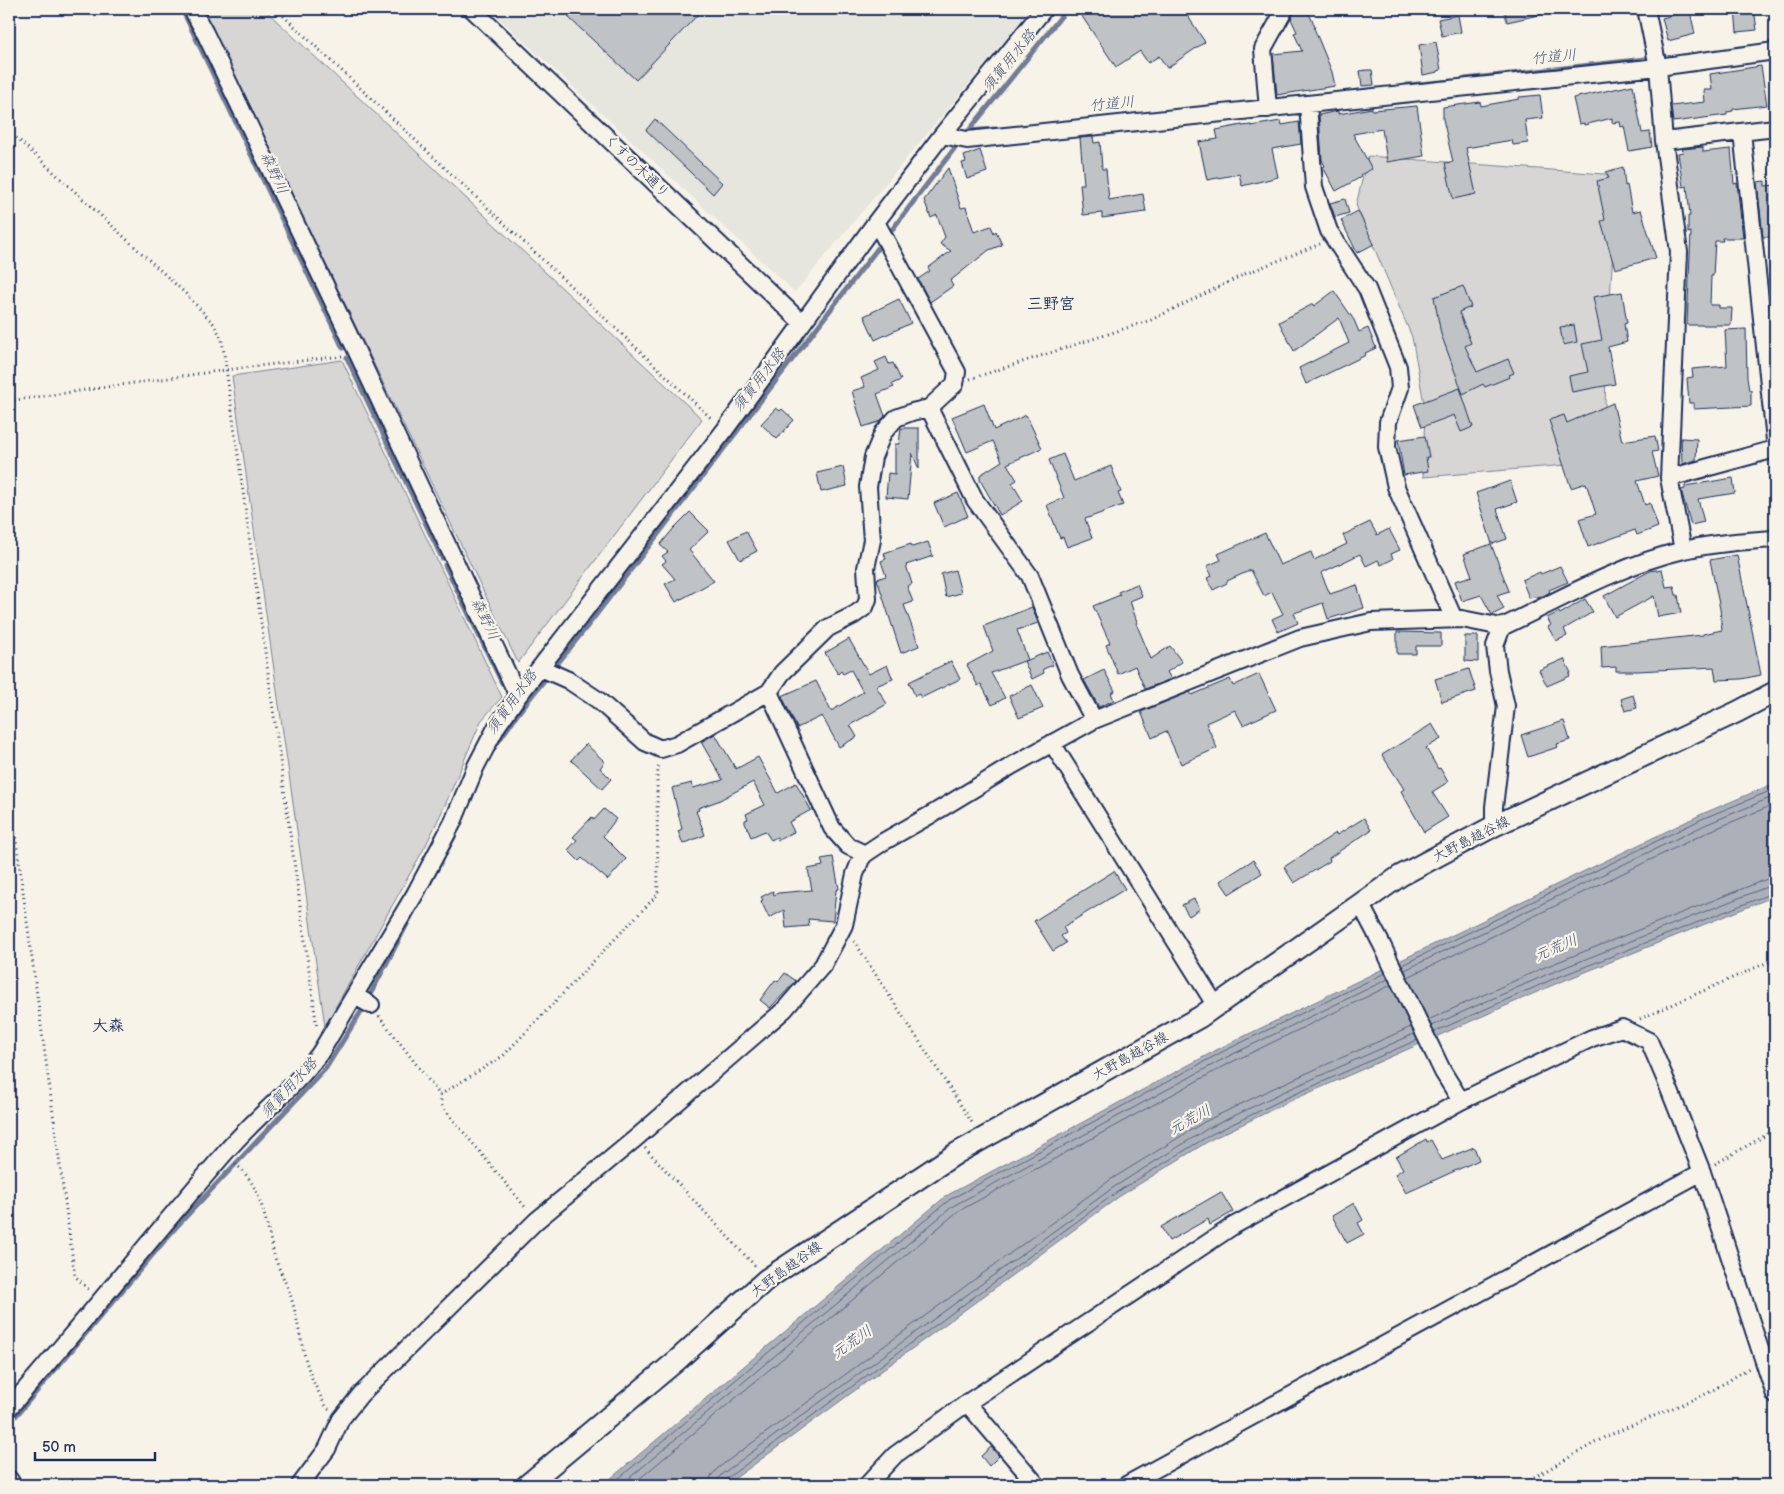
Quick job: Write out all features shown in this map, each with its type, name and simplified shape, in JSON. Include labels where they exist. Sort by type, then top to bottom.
[{"type":"main road","name":"大野島越谷線","points":[[527,1485],[675,1362],[768,1279],[956,1153],[1200,1017],[1400,876],[1494,826],[1737,712],[1775,692]]},
{"type":"street","points":[[192,9],[206,33],[518,696]]},
{"type":"street","name":"くすの木通り","points":[[472,9],[802,322]]},
{"type":"street","points":[[9,1408],[231,1146],[288,1091],[320,1053],[414,894],[453,822],[476,766],[497,726],[518,696],[724,431],[802,322],[942,135],[1044,9]]},
{"type":"street","points":[[1268,108],[1263,49],[1285,9]]},
{"type":"street","points":[[1646,9],[1658,67],[1664,141],[1679,252],[1670,478],[1683,550]]},
{"type":"street","points":[[942,135],[967,140],[1658,67],[1775,52]]},
{"type":"street","points":[[1308,104],[1314,187],[1329,231],[1367,289],[1398,367],[1400,388],[1388,422],[1388,447],[1396,487],[1454,619]]},
{"type":"street","points":[[1664,141],[1775,128]]},
{"type":"street","points":[[1742,132],[1775,440]]},
{"type":"street","points":[[541,668],[568,680],[598,700],[645,742],[661,749],[677,744],[770,692],[782,673],[828,628],[854,615],[865,607],[868,599],[866,568],[872,540],[868,487],[873,458],[883,433],[896,418],[929,408],[955,384],[957,372],[876,222]]},
{"type":"street","points":[[929,408],[976,500],[1030,576],[1070,675],[1094,720]]},
{"type":"street","points":[[1670,478],[1775,449]]},
{"type":"street","points":[[300,1485],[326,1449],[342,1419],[361,1394],[536,1220],[636,1138],[784,1010],[823,964],[844,925],[855,874],[866,854],[883,842],[1013,765],[1094,720],[1300,638],[1372,622],[1462,619],[1502,627],[1629,568],[1683,550],[1714,544],[1775,539]]},
{"type":"street","points":[[1494,826],[1494,807],[1506,706],[1498,671],[1495,646],[1502,627]]},
{"type":"street","points":[[770,692],[832,828],[848,846],[866,854]]},
{"type":"street","points":[[1052,743],[1216,1006]]},
{"type":"street","points":[[1361,905],[1443,1072],[1461,1101]]},
{"type":"street","points":[[355,996],[371,1006]]},
{"type":"street","points":[[866,1485],[895,1455],[967,1403],[1233,1226],[1461,1101],[1592,1038],[1622,1028],[1649,1041],[1664,1076],[1702,1172],[1769,1356],[1775,1395]]},
{"type":"street","points":[[1126,1485],[1702,1172]]},
{"type":"street","points":[[967,1403],[1037,1485]]},
{"type":"street","points":[[9,1479],[13,1485]]},
{"type":"path","points":[[276,9],[724,431]]},
{"type":"path","points":[[9,131],[185,293],[213,323],[222,339],[320,1053]]},
{"type":"path","points":[[955,384],[1151,320],[1245,274],[1334,239]]},
{"type":"path","points":[[9,402],[225,370],[342,356]]},
{"type":"path","points":[[440,1095],[503,1056],[658,894],[657,778],[661,749]]},
{"type":"path","points":[[9,788],[75,1276],[99,1301]]},
{"type":"path","points":[[844,925],[973,1124]]},
{"type":"path","points":[[1622,1028],[1775,959]]},
{"type":"path","points":[[371,1006],[440,1095],[442,1106],[536,1220]]},
{"type":"path","points":[[1702,1172],[1775,1130]]},
{"type":"path","points":[[636,1138],[768,1279]]},
{"type":"path","points":[[239,1167],[258,1194],[276,1260],[291,1297],[305,1362],[316,1389],[326,1406],[342,1419]]},
{"type":"path","points":[[1521,1485],[1605,1437],[1708,1393],[1769,1356]]},
{"type":"shaded area","points":[[203,9],[264,9],[702,419],[518,663]]},
{"type":"shaded area","points":[[489,9],[1031,9],[795,292]]},
{"type":"shaded area","points":[[1368,156],[1617,175],[1603,462],[1423,477],[1425,409],[1412,337],[1356,205]]},
{"type":"shaded area","points":[[342,360],[502,697],[481,721],[426,845],[325,1026],[232,376]]},
{"type":"water","name":"元荒川","points":[[1775,783],[1775,896],[1553,985],[1286,1103],[1212,1139],[1120,1196],[726,1485],[603,1485],[946,1196],[1222,1047],[1702,814]]},
{"type":"building","points":[[576,9],[703,9],[636,80],[568,17]]},
{"type":"building","points":[[1077,9],[1183,9],[1205,42],[1167,68],[1159,56],[1148,63],[1140,51],[1116,67]]},
{"type":"building","points":[[1307,9],[1315,27],[1332,72],[1335,86],[1277,95],[1273,54],[1302,51],[1294,33],[1297,32],[1291,19],[1294,13]]},
{"type":"building","points":[[1504,9],[1542,9],[1543,14],[1507,22]]},
{"type":"building","points":[[1735,9],[1754,9],[1757,30],[1737,32]]},
{"type":"building","points":[[1690,11],[1695,34],[1668,41],[1662,18]]},
{"type":"building","points":[[1458,15],[1461,32],[1442,36],[1438,19]]},
{"type":"building","points":[[1436,42],[1441,70],[1423,75],[1419,45]]},
{"type":"building","points":[[1761,66],[1767,105],[1733,109],[1733,111],[1727,112],[1727,115],[1673,122],[1671,106],[1705,102],[1704,90],[1712,90],[1710,74]]},
{"type":"building","points":[[1372,70],[1374,85],[1362,86],[1360,71]]},
{"type":"building","points":[[1633,85],[1642,133],[1650,132],[1652,147],[1629,151],[1624,126],[1621,127],[1620,122],[1612,123],[1612,118],[1584,125],[1584,123],[1579,124],[1573,98]]},
{"type":"building","points":[[1540,95],[1543,118],[1525,120],[1528,143],[1513,145],[1512,140],[1466,148],[1476,194],[1453,199],[1445,163],[1453,162],[1443,119],[1443,107],[1480,102],[1481,106],[1519,99],[1519,97]]},
{"type":"building","points":[[1417,106],[1424,156],[1387,162],[1382,129],[1353,134],[1372,169],[1336,191],[1323,167],[1325,166],[1322,160],[1319,115],[1338,111],[1338,114],[1372,108],[1372,110]]},
{"type":"building","points":[[655,119],[722,183],[713,194],[646,130]]},
{"type":"building","points":[[1281,121],[1282,125],[1299,122],[1301,144],[1272,149],[1278,177],[1242,186],[1239,174],[1207,180],[1199,142],[1218,139],[1216,130]]},
{"type":"building","points":[[1093,137],[1094,143],[1100,142],[1102,169],[1106,169],[1109,200],[1143,194],[1146,212],[1102,218],[1102,213],[1083,215],[1080,184],[1084,184],[1080,138]]},
{"type":"building","points":[[1703,147],[1703,152],[1731,149],[1734,184],[1737,183],[1743,238],[1722,238],[1723,241],[1715,241],[1713,276],[1711,276],[1710,305],[1719,305],[1719,308],[1732,308],[1731,325],[1687,325],[1691,232],[1688,233],[1688,216],[1690,216],[1687,186],[1683,187],[1678,153],[1683,152],[1682,149]]},
{"type":"building","points":[[980,150],[987,172],[967,179],[962,163],[966,162],[964,156]]},
{"type":"building","points":[[1623,167],[1625,186],[1627,185],[1632,212],[1641,210],[1656,258],[1615,269],[1601,221],[1605,220],[1597,181],[1609,178],[1606,172]]},
{"type":"building","points":[[948,168],[961,208],[966,207],[974,232],[991,226],[994,233],[996,231],[1002,245],[989,250],[950,281],[953,286],[930,302],[918,279],[930,271],[928,268],[951,251],[940,244],[945,237],[937,215],[931,218],[924,200]]},
{"type":"building","points":[[1765,181],[1765,186],[1775,185],[1775,237],[1763,237],[1757,182]]},
{"type":"building","points":[[1345,199],[1349,213],[1335,217],[1330,203]]},
{"type":"building","points":[[1358,211],[1374,244],[1357,253],[1341,220]]},
{"type":"building","points":[[1463,286],[1471,307],[1459,312],[1471,343],[1465,346],[1477,372],[1508,359],[1514,373],[1509,375],[1510,377],[1485,387],[1483,384],[1463,394],[1441,334],[1434,297]]},
{"type":"building","points":[[1334,291],[1354,320],[1359,332],[1368,328],[1376,348],[1365,353],[1366,355],[1306,384],[1299,368],[1349,343],[1339,318],[1294,351],[1279,322],[1313,304],[1314,306]]},
{"type":"building","points":[[1622,292],[1627,323],[1624,324],[1627,342],[1608,347],[1615,384],[1572,392],[1569,376],[1588,372],[1582,344],[1602,340],[1593,297]]},
{"type":"building","points":[[899,299],[911,323],[875,340],[864,316]]},
{"type":"building","points":[[1574,325],[1577,342],[1563,345],[1560,327]]},
{"type":"building","points":[[1746,329],[1747,378],[1749,390],[1751,390],[1751,406],[1694,409],[1694,403],[1689,403],[1687,378],[1693,377],[1692,369],[1727,366],[1725,330]]},
{"type":"building","points":[[886,357],[889,364],[893,363],[901,380],[892,384],[894,387],[877,394],[885,416],[879,422],[863,427],[852,391],[865,387],[861,378],[879,370],[875,362]]},
{"type":"building","points":[[1460,388],[1473,427],[1461,432],[1454,415],[1422,427],[1414,405]]},
{"type":"building","points":[[1613,403],[1622,441],[1655,436],[1658,451],[1652,452],[1658,476],[1637,481],[1645,505],[1650,503],[1658,527],[1637,535],[1635,530],[1588,547],[1579,519],[1596,514],[1586,483],[1571,488],[1549,420],[1564,415],[1567,423]]},
{"type":"building","points":[[984,404],[994,430],[1026,415],[1042,448],[1007,464],[1017,480],[1012,483],[1023,501],[1000,515],[980,480],[980,475],[1002,461],[993,441],[967,452],[952,417]]},
{"type":"building","points":[[776,408],[780,411],[782,409],[794,420],[777,439],[761,424]]},
{"type":"building","points":[[901,428],[919,428],[919,469],[912,453],[908,499],[886,497],[888,473],[895,474],[895,444],[899,444]]},
{"type":"building","points":[[1425,436],[1429,457],[1426,457],[1428,471],[1404,475],[1398,440]]},
{"type":"building","points":[[1681,438],[1697,439],[1696,460],[1682,464]]},
{"type":"building","points":[[1063,454],[1074,481],[1111,466],[1121,492],[1118,493],[1123,505],[1085,519],[1092,538],[1067,547],[1063,537],[1060,538],[1047,505],[1064,498],[1049,460]]},
{"type":"building","points":[[843,467],[847,486],[821,492],[817,473]]},
{"type":"building","points":[[1733,478],[1735,493],[1698,499],[1704,522],[1691,525],[1681,490],[1685,489],[1685,486]]},
{"type":"building","points":[[1510,481],[1517,502],[1497,509],[1507,539],[1492,544],[1476,493]]},
{"type":"building","points":[[958,493],[968,516],[944,527],[934,503]]},
{"type":"building","points":[[690,512],[709,531],[689,550],[714,581],[676,602],[665,584],[675,579],[662,564],[666,561],[662,556],[668,552],[660,545]]},
{"type":"building","points":[[1370,522],[1377,535],[1389,529],[1400,550],[1391,554],[1393,559],[1381,565],[1378,560],[1366,566],[1360,554],[1321,573],[1330,594],[1357,585],[1364,608],[1328,619],[1323,603],[1294,613],[1298,623],[1278,632],[1272,619],[1283,614],[1272,592],[1264,596],[1251,570],[1213,590],[1207,578],[1212,576],[1207,566],[1221,560],[1218,554],[1265,533],[1280,565],[1311,552],[1314,560],[1347,544],[1343,535]]},
{"type":"building","points":[[746,531],[757,551],[740,560],[729,540]]},
{"type":"building","points":[[928,542],[933,556],[906,565],[912,584],[907,586],[913,602],[904,605],[919,646],[901,653],[877,579],[886,576],[881,561],[886,559],[884,553],[911,544],[912,547]]},
{"type":"building","points":[[1491,544],[1509,591],[1497,595],[1504,609],[1492,615],[1481,595],[1462,601],[1455,581],[1472,576],[1464,554]]},
{"type":"building","points":[[1737,555],[1761,675],[1741,679],[1716,680],[1714,667],[1638,671],[1616,671],[1616,667],[1602,668],[1601,646],[1703,635],[1722,630],[1720,609],[1710,560]]},
{"type":"building","points":[[1560,566],[1568,582],[1549,590],[1550,592],[1543,596],[1529,598],[1522,580]]},
{"type":"building","points":[[1662,569],[1666,587],[1674,586],[1676,595],[1678,595],[1681,613],[1658,617],[1654,596],[1615,617],[1604,596],[1650,571]]},
{"type":"building","points":[[955,570],[961,593],[946,597],[941,574]]},
{"type":"building","points":[[1137,584],[1142,596],[1130,601],[1136,623],[1151,659],[1170,646],[1182,662],[1167,672],[1171,679],[1145,689],[1135,666],[1118,674],[1106,645],[1110,643],[1093,606],[1120,595],[1118,592]]},
{"type":"building","points":[[1585,599],[1593,612],[1564,629],[1567,636],[1556,641],[1548,627],[1551,625],[1547,618],[1559,612],[1560,614]]},
{"type":"building","points":[[1032,607],[1038,623],[1017,630],[1028,660],[1047,652],[1053,665],[1043,669],[1044,673],[1032,679],[1024,661],[991,673],[1005,698],[992,705],[981,684],[978,686],[967,665],[993,651],[984,626]]},
{"type":"building","points":[[1397,632],[1441,633],[1441,646],[1416,646],[1416,654],[1397,654]]},
{"type":"building","points":[[1465,636],[1478,636],[1478,662],[1465,661]]},
{"type":"building","points":[[849,639],[869,674],[887,665],[893,679],[876,686],[887,704],[850,725],[857,737],[839,747],[822,716],[797,728],[782,696],[816,681],[831,711],[863,692],[851,670],[843,674],[841,671],[838,674],[825,653]]},
{"type":"building","points":[[1564,659],[1571,673],[1569,674],[1570,676],[1547,686],[1539,670]]},
{"type":"building","points":[[951,661],[960,679],[921,698],[919,694],[915,696],[909,682]]},
{"type":"building","points":[[1469,669],[1476,691],[1442,702],[1435,679]]},
{"type":"building","points":[[1104,670],[1115,691],[1111,693],[1114,700],[1099,707],[1084,680]]},
{"type":"building","points":[[1259,674],[1276,710],[1243,725],[1235,710],[1206,723],[1217,748],[1181,764],[1166,731],[1152,738],[1141,712],[1190,692],[1192,695],[1230,679],[1233,686]]},
{"type":"building","points":[[1032,685],[1043,708],[1019,718],[1009,696]]},
{"type":"building","points":[[1633,695],[1637,708],[1625,711],[1621,699]]},
{"type":"building","points":[[1564,721],[1570,740],[1557,744],[1558,747],[1528,757],[1521,735]]},
{"type":"building","points":[[1432,724],[1441,739],[1426,748],[1448,782],[1432,792],[1448,817],[1424,832],[1401,791],[1404,789],[1382,755]]},
{"type":"building","points":[[715,734],[736,769],[758,757],[778,793],[796,783],[811,810],[789,822],[794,832],[778,840],[777,837],[771,840],[765,831],[751,837],[745,823],[745,820],[748,819],[746,814],[765,805],[753,782],[718,801],[698,808],[699,810],[696,811],[705,835],[683,844],[678,831],[682,829],[672,788],[692,783],[693,788],[723,780],[701,742]]},
{"type":"building","points":[[586,744],[605,762],[600,768],[611,779],[602,789],[571,760]]},
{"type":"building","points":[[604,809],[616,819],[603,836],[626,859],[608,880],[582,858],[579,861],[568,850],[577,840],[573,837],[592,817],[594,820]]},
{"type":"building","points":[[1364,818],[1371,830],[1329,858],[1330,861],[1294,883],[1284,867],[1336,833],[1337,835]]},
{"type":"building","points":[[833,857],[839,889],[836,890],[833,921],[808,919],[809,926],[786,928],[784,910],[769,918],[761,897],[773,891],[774,895],[812,890],[808,869],[823,866],[821,859]]},
{"type":"building","points":[[1253,860],[1262,873],[1229,894],[1220,881]]},
{"type":"building","points":[[1114,871],[1125,889],[1063,927],[1066,933],[1061,936],[1066,943],[1053,951],[1034,921]]},
{"type":"building","points":[[1194,899],[1200,909],[1189,916],[1182,905]]},
{"type":"building","points":[[785,973],[796,981],[770,1008],[760,1000],[775,980],[778,982]]},
{"type":"building","points":[[1426,1139],[1427,1142],[1431,1140],[1442,1160],[1474,1147],[1479,1160],[1406,1193],[1395,1174],[1403,1169],[1396,1157]]},
{"type":"building","points":[[1221,1192],[1233,1212],[1210,1225],[1208,1219],[1169,1241],[1161,1227]]},
{"type":"building","points":[[1354,1203],[1363,1220],[1358,1223],[1364,1234],[1347,1243],[1332,1216]]},
{"type":"building","points":[[991,1447],[999,1456],[989,1466],[981,1456]]},
{"type":"waterway","name":"森野川","points":[[182,9],[343,348]]},
{"type":"waterway","name":"須賀用水路","points":[[493,749],[519,712],[589,624],[954,149],[1067,9]]},
{"type":"waterway","name":"竹道川","points":[[1465,79],[1645,59]]},
{"type":"waterway","name":"竹道川","points":[[1407,85],[1452,81]]},
{"type":"waterway","name":"竹道川","points":[[968,131],[995,129]]},
{"type":"waterway","name":"森野川","points":[[347,358],[442,558]]},
{"type":"waterway","name":"森野川","points":[[445,565],[502,683]]},
{"type":"waterway","name":"須賀用水路","points":[[430,882],[454,837]]},
{"type":"waterway","name":"須賀用水路","points":[[9,1424],[177,1226],[326,1068],[362,1010],[416,907]]},
{"type":"district","name":"三野宮","points":[[1051,304]]},
{"type":"district","name":"大森","points":[[108,1026]]}]
